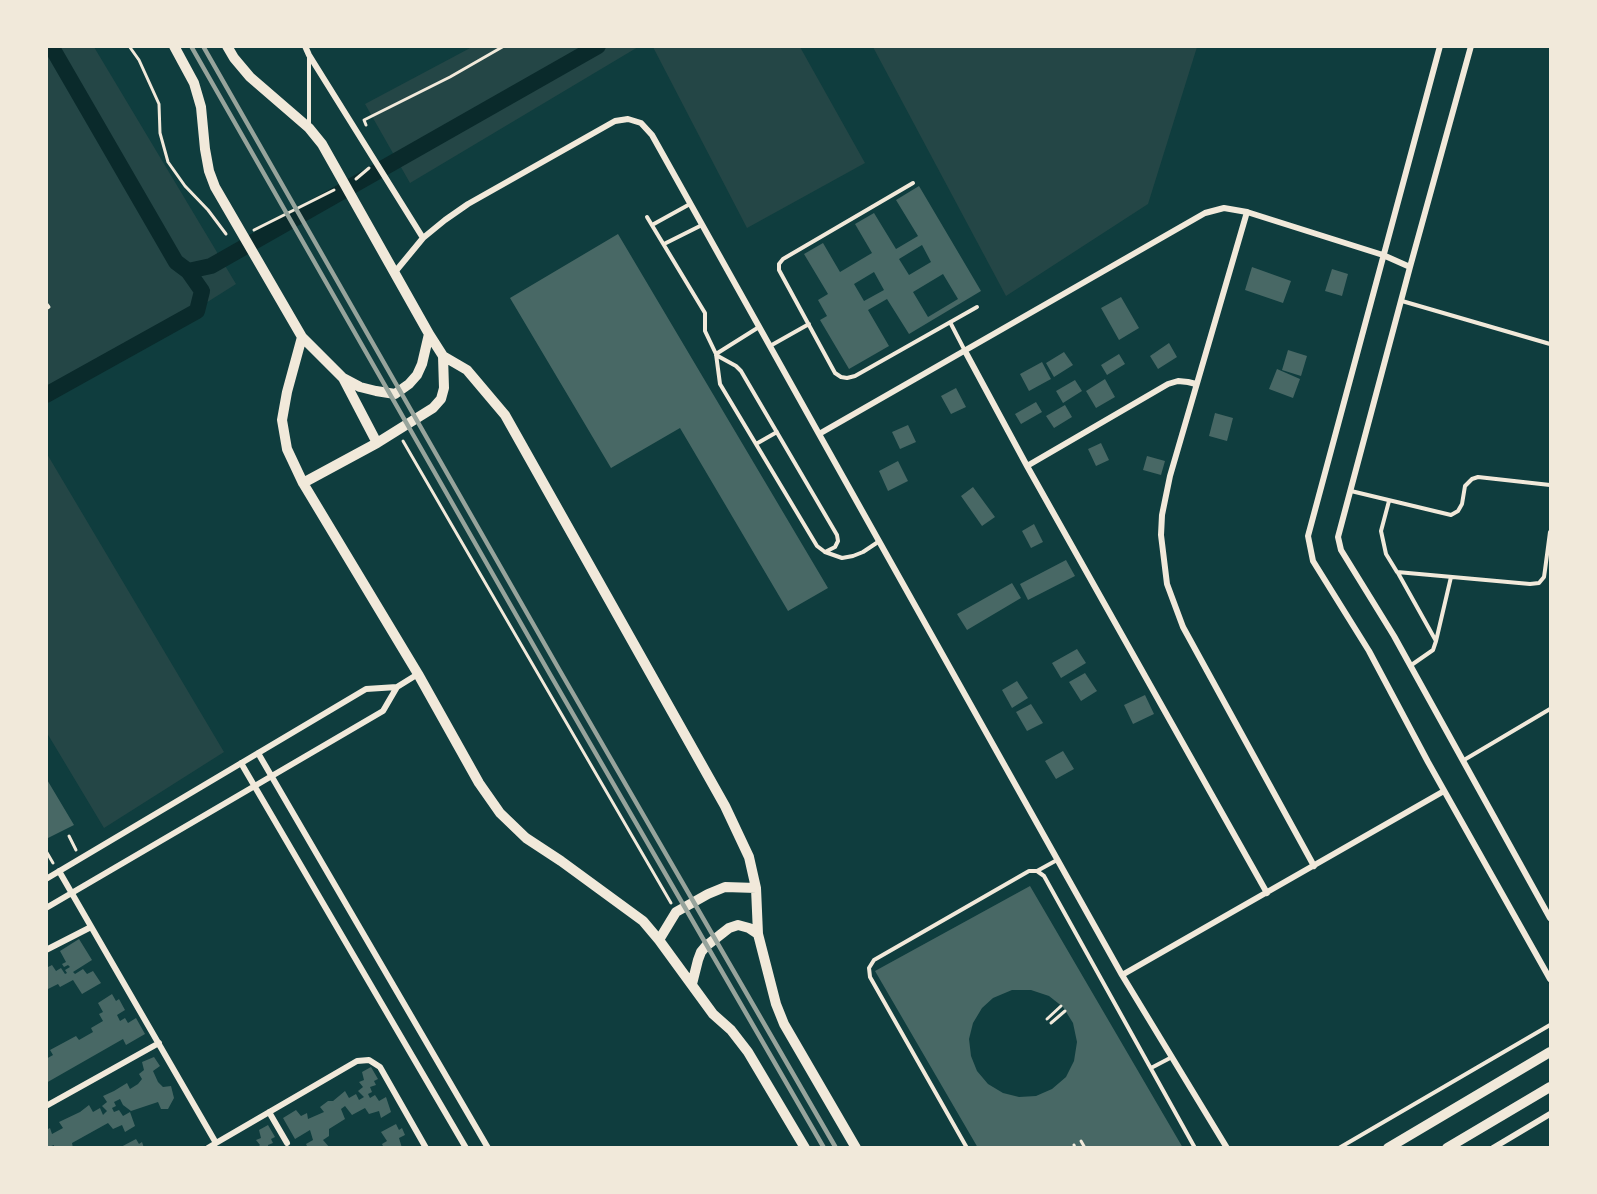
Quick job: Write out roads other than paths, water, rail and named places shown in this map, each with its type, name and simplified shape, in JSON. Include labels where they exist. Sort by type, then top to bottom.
[{"type":"street","points":[[174,46],[194,83],[201,107],[205,149],[215,187],[302,337],[343,378],[360,387],[395,394],[417,375],[429,334]]},
{"type":"street","points":[[227,46],[250,77],[309,128],[322,144],[443,356],[467,370],[505,415],[725,806],[748,857],[756,888],[758,934],[776,1004],[784,1024],[856,1148]]},
{"type":"street","points":[[305,46],[423,238]]},
{"type":"street","points":[[1440,46],[1308,536],[1313,561],[1369,651],[1444,791],[1551,979]]},
{"type":"street","points":[[1470,46],[1338,537],[1341,550],[1394,636],[1551,918]]},
{"type":"street","points":[[395,272],[423,238],[468,204],[615,121],[628,119],[642,123],[652,135],[1122,975],[1227,1148]]},
{"type":"street","points":[[819,434],[1205,213],[1224,208],[1247,212],[1383,255],[1410,267]]},
{"type":"street","points":[[1247,212],[1170,476],[1162,515],[1161,536],[1167,584],[1179,618],[1314,866]]},
{"type":"street","points":[[302,337],[282,420],[287,448],[303,483],[418,674],[479,783],[500,813],[526,837],[643,921],[713,1014],[731,1030],[748,1052],[805,1148]]},
{"type":"street","points":[[965,351],[1027,466],[1267,893]]},
{"type":"street","points":[[303,483],[398,431],[433,408],[441,399],[444,388],[443,356]]},
{"type":"street","points":[[343,378],[377,443]]},
{"type":"street","points":[[1027,466],[1168,384],[1178,381],[1196,384]]},
{"type":"street","points":[[46,908],[382,711],[397,687],[418,674]]},
{"type":"street","points":[[46,879],[366,689],[397,687]]},
{"type":"street","points":[[258,753],[488,1148]]},
{"type":"street","points":[[242,763],[466,1148]]},
{"type":"street","points":[[1122,975],[1444,791]]},
{"type":"street","points":[[59,871],[216,1143]]},
{"type":"street","points":[[659,940],[676,912],[708,894],[725,887],[756,888]]},
{"type":"street","points":[[692,984],[701,952],[729,928],[738,925],[758,934]]},
{"type":"street","points":[[46,950],[91,927]]},
{"type":"street","points":[[46,1106],[159,1043]]},
{"type":"street","points":[[1388,1148],[1551,1052]]},
{"type":"street","points":[[208,1148],[357,1061],[369,1060],[380,1067],[426,1148]]},
{"type":"street","points":[[1447,1148],[1551,1087]]},
{"type":"street","points":[[269,1112],[287,1143]]},
{"type":"street","points":[[1492,1148],[1501,1145],[1551,1114]]},
{"type":"lane","points":[[309,55],[309,128]]},
{"type":"lane","points":[[913,183],[783,259],[779,264],[779,270],[835,373],[841,377],[855,376],[977,307]]},
{"type":"lane","points":[[652,225],[690,204]]},
{"type":"lane","points":[[647,217],[705,313],[705,331],[716,354],[720,384],[818,546],[825,552],[842,558],[854,556],[878,542]]},
{"type":"lane","points":[[664,244],[702,225]]},
{"type":"lane","points":[[1402,301],[1551,344]]},
{"type":"lane","points":[[950,322],[965,351]]},
{"type":"lane","points":[[770,346],[809,324]]},
{"type":"lane","points":[[716,354],[759,327]]},
{"type":"lane","points":[[716,354],[741,371],[837,535],[838,541],[834,548],[825,552]]},
{"type":"lane","points":[[756,444],[777,432]]},
{"type":"lane","points":[[1350,491],[1451,515],[1458,511],[1462,504],[1465,486],[1478,477],[1551,485]]},
{"type":"lane","points":[[1389,501],[1382,531],[1386,554],[1436,641]]},
{"type":"lane","points":[[1397,572],[1539,583],[1544,577],[1551,532]]},
{"type":"lane","points":[[1410,666],[1432,650],[1451,577]]},
{"type":"lane","points":[[1464,760],[1551,709]]},
{"type":"lane","points":[[1037,871],[1058,859]]},
{"type":"lane","points":[[967,1148],[870,978],[869,968],[874,960],[1029,870],[1037,871],[1044,876],[1195,1148]]},
{"type":"lane","points":[[1339,1148],[1551,1025]]},
{"type":"lane","points":[[1151,1068],[1172,1057]]},
{"type":"waterway","points":[[51,46],[176,262],[188,271],[211,266],[598,46]]},
{"type":"waterway","points":[[46,395],[197,311],[202,291],[188,271]]},
{"type":"railway","points":[[191,46],[824,1148]]},
{"type":"railway","points":[[203,46],[836,1148]]}]
